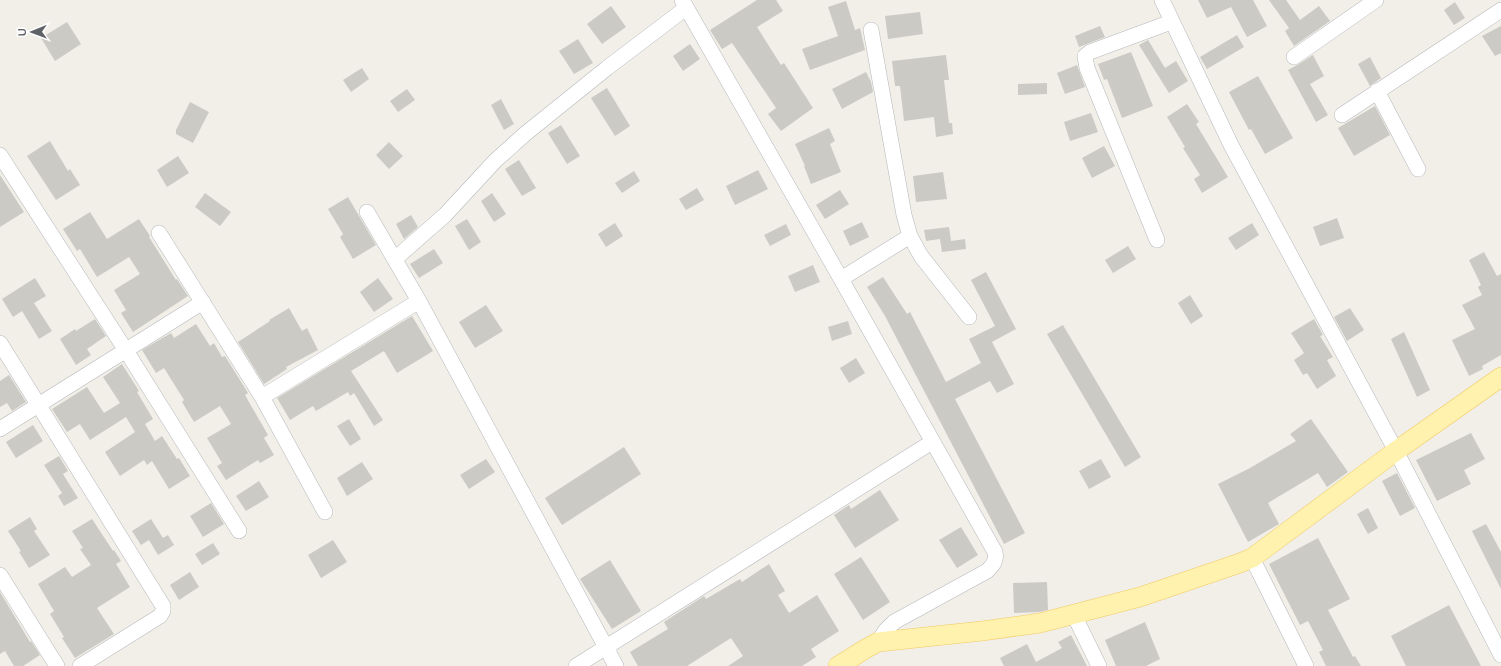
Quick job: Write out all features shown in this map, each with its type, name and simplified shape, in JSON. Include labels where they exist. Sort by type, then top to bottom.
[{"type":"main road","points":[[838,666],[878,642],[1040,623],[1146,595],[1223,570],[1252,558],[1396,451],[1501,377]]},
{"type":"street","points":[[1162,0],[1171,22],[1231,146],[1396,451],[1501,655]]},
{"type":"street","points":[[1294,57],[1376,0]]},
{"type":"street","points":[[395,259],[445,215],[495,162],[525,134],[684,4],[841,279],[995,554],[996,560],[993,566],[987,571],[894,622],[886,630],[878,642]]},
{"type":"street","points":[[1342,115],[1501,10]]},
{"type":"street","points":[[1157,240],[1102,107],[1085,64],[1084,56],[1090,52],[1171,22]]},
{"type":"street","points":[[871,30],[884,96],[904,215],[910,236],[921,256],[969,316]]},
{"type":"street","points":[[1377,91],[1418,169]]},
{"type":"street","points":[[0,155],[125,349],[239,531]]},
{"type":"street","points":[[367,212],[419,301],[616,666]]},
{"type":"street","points":[[159,232],[262,397],[326,512]]},
{"type":"street","points":[[841,279],[910,236]]},
{"type":"street","points":[[262,397],[419,301]]},
{"type":"street","points":[[0,429],[125,349],[203,302]]},
{"type":"street","points":[[0,343],[163,606],[163,611],[160,616],[80,666]]},
{"type":"street","points":[[576,666],[932,442]]},
{"type":"street","points":[[1252,558],[1306,666]]},
{"type":"street","points":[[0,575],[57,666]]},
{"type":"street","points":[[1074,615],[1099,666]]},
{"type":"building","points":[[757,0],[776,0],[783,11],[757,27],[781,65],[784,63],[813,108],[781,131],[768,114],[776,108],[732,43],[722,49],[710,30]]},
{"type":"building","points":[[1198,0],[1253,0],[1267,26],[1247,37],[1231,7],[1207,18]]},
{"type":"building","points":[[1269,0],[1286,0],[1300,20],[1319,6],[1330,21],[1294,46],[1285,31],[1289,28]]},
{"type":"building","points":[[846,1],[855,30],[860,28],[865,50],[810,70],[802,49],[838,36],[828,7]]},
{"type":"building","points":[[1455,2],[1465,18],[1454,25],[1444,10]]},
{"type":"building","points":[[611,6],[626,27],[602,44],[587,24]]},
{"type":"building","points":[[920,12],[923,34],[888,39],[885,16]]},
{"type":"building","points":[[67,22],[81,44],[55,61],[41,38]]},
{"type":"building","points":[[1100,26],[1105,37],[1079,47],[1075,36]]},
{"type":"building","points":[[1501,26],[1501,53],[1495,56],[1482,36]]},
{"type":"building","points":[[1237,35],[1244,47],[1207,69],[1200,57]]},
{"type":"building","points":[[578,39],[593,63],[574,74],[559,51]]},
{"type":"building","points":[[1148,40],[1165,68],[1176,61],[1188,81],[1169,93],[1139,45]]},
{"type":"building","points":[[690,44],[700,59],[683,71],[673,56]]},
{"type":"building","points":[[1131,52],[1153,106],[1122,118],[1107,79],[1104,80],[1098,64]]},
{"type":"building","points":[[946,55],[949,80],[944,80],[949,123],[952,123],[953,134],[936,137],[934,117],[904,121],[900,86],[895,86],[892,61]]},
{"type":"building","points":[[1313,55],[1324,76],[1310,84],[1328,115],[1316,122],[1288,70]]},
{"type":"building","points":[[1370,57],[1381,78],[1370,86],[1358,64]]},
{"type":"building","points":[[1077,65],[1085,87],[1065,94],[1057,73]]},
{"type":"building","points":[[362,68],[369,79],[351,92],[343,80]]},
{"type":"building","points":[[866,72],[871,82],[873,92],[842,109],[832,89]]},
{"type":"building","points":[[1258,76],[1293,138],[1265,154],[1251,129],[1249,130],[1229,92]]},
{"type":"building","points":[[1047,83],[1047,94],[1018,95],[1018,84]]},
{"type":"building","points":[[607,88],[630,126],[615,136],[591,98]]},
{"type":"building","points":[[407,89],[415,100],[398,112],[390,101]]},
{"type":"building","points":[[501,99],[514,124],[504,130],[491,105]]},
{"type":"building","points":[[190,102],[209,112],[193,143],[176,134],[176,130]]},
{"type":"building","points":[[1187,104],[1199,122],[1196,124],[1228,177],[1202,193],[1194,179],[1200,175],[1183,148],[1185,147],[1167,117]]},
{"type":"building","points":[[1375,106],[1390,135],[1354,156],[1338,128]]},
{"type":"building","points":[[1091,113],[1098,132],[1070,141],[1064,122]]},
{"type":"building","points":[[561,125],[580,156],[567,164],[548,133]]},
{"type":"building","points":[[829,128],[835,141],[830,144],[841,172],[811,184],[795,144]]},
{"type":"building","points":[[50,141],[68,171],[70,169],[80,185],[56,200],[27,156]]},
{"type":"building","points":[[389,142],[403,156],[389,169],[376,155]]},
{"type":"building","points":[[1104,146],[1115,166],[1092,178],[1082,158]]},
{"type":"building","points":[[178,156],[189,173],[167,187],[157,170]]},
{"type":"building","points":[[519,160],[536,188],[522,196],[505,169]]},
{"type":"building","points":[[758,170],[768,189],[735,205],[726,186]]},
{"type":"building","points":[[634,171],[640,181],[622,193],[615,183]]},
{"type":"building","points":[[943,172],[947,199],[916,202],[913,176]]},
{"type":"building","points":[[0,175],[24,212],[0,227]]},
{"type":"building","points":[[697,188],[704,200],[686,210],[679,199]]},
{"type":"building","points":[[840,190],[849,204],[825,219],[816,205]]},
{"type":"building","points":[[205,193],[231,212],[220,226],[195,207]]},
{"type":"building","points":[[492,193],[506,214],[494,222],[481,201]]},
{"type":"building","points":[[348,197],[376,245],[353,259],[340,237],[343,234],[328,209]]},
{"type":"building","points":[[90,212],[107,239],[139,219],[176,280],[177,279],[188,296],[133,332],[121,313],[126,310],[114,290],[140,274],[129,257],[97,277],[80,249],[77,251],[63,229]]},
{"type":"building","points":[[411,215],[418,227],[404,239],[396,224]]},
{"type":"building","points":[[1337,218],[1344,238],[1320,246],[1313,227]]},
{"type":"building","points":[[467,219],[481,242],[469,250],[455,226]]},
{"type":"building","points":[[862,222],[869,237],[850,246],[843,231]]},
{"type":"building","points":[[615,223],[623,236],[606,247],[598,234]]},
{"type":"building","points":[[1252,223],[1259,235],[1236,250],[1228,238]]},
{"type":"building","points":[[786,224],[791,235],[770,246],[764,235]]},
{"type":"building","points":[[949,227],[951,241],[965,239],[966,249],[942,252],[940,239],[926,241],[924,230]]},
{"type":"building","points":[[1128,246],[1136,259],[1113,273],[1105,260]]},
{"type":"building","points":[[434,249],[443,263],[419,278],[410,264]]},
{"type":"building","points":[[1484,252],[1497,276],[1501,274],[1501,355],[1482,366],[1483,369],[1469,376],[1452,340],[1475,329],[1462,305],[1482,295],[1478,287],[1481,285],[1469,260]]},
{"type":"building","points":[[813,265],[820,282],[795,292],[788,276]]},
{"type":"building","points":[[986,272],[1016,329],[992,342],[1014,384],[997,393],[990,381],[955,399],[1025,533],[1004,544],[885,316],[867,287],[883,277],[907,314],[910,312],[946,382],[981,363],[969,339],[995,326],[971,280]]},
{"type":"building","points":[[35,278],[46,296],[34,303],[52,331],[39,339],[22,311],[13,317],[2,299]]},
{"type":"building","points":[[378,278],[393,299],[374,312],[360,292]]},
{"type":"building","points":[[1190,295],[1203,316],[1191,324],[1178,303]]},
{"type":"building","points":[[486,305],[503,331],[475,348],[459,322]]},
{"type":"building","points":[[289,308],[302,331],[307,328],[318,350],[286,367],[287,369],[264,384],[238,342]]},
{"type":"building","points":[[1350,308],[1364,330],[1347,341],[1334,317]]},
{"type":"building","points":[[412,316],[433,351],[397,373],[384,351],[351,371],[383,420],[374,426],[354,393],[350,396],[348,392],[316,411],[313,406],[290,420],[277,398]]},
{"type":"building","points":[[95,319],[106,336],[87,349],[91,355],[76,365],[60,339],[75,329],[76,331]]},
{"type":"building","points":[[1314,319],[1323,335],[1320,336],[1333,357],[1327,360],[1336,376],[1317,389],[1307,373],[1303,375],[1294,360],[1304,353],[1291,333]]},
{"type":"building","points":[[848,321],[852,334],[832,341],[828,327]]},
{"type":"building","points":[[196,324],[210,346],[214,343],[222,357],[225,356],[248,393],[245,395],[268,435],[264,438],[274,455],[260,463],[258,460],[226,480],[217,466],[222,463],[207,438],[231,424],[220,406],[194,422],[182,402],[184,400],[164,368],[156,373],[142,350],[171,333],[174,338]]},
{"type":"building","points":[[1063,325],[1141,457],[1125,467],[1047,334]]},
{"type":"building","points":[[1404,332],[1430,390],[1417,397],[1391,339]]},
{"type":"building","points":[[856,358],[865,373],[849,383],[840,368]]},
{"type":"building","points":[[122,364],[139,391],[137,392],[153,419],[145,424],[155,441],[162,436],[177,459],[179,458],[190,476],[169,489],[152,461],[147,465],[144,460],[120,476],[105,452],[135,432],[126,417],[90,440],[80,424],[67,432],[52,409],[87,387],[104,413],[120,403],[103,377]]},
{"type":"building","points":[[9,375],[26,402],[12,411],[7,403],[0,407],[0,381]]},
{"type":"building","points":[[349,419],[361,439],[350,446],[337,426]]},
{"type":"building","points":[[1311,419],[1348,472],[1327,487],[1318,473],[1268,503],[1279,524],[1248,542],[1218,484],[1250,468],[1296,441],[1290,434]]},
{"type":"building","points":[[33,425],[43,441],[16,458],[6,442]]},
{"type":"building","points":[[1471,433],[1485,459],[1464,470],[1471,484],[1437,501],[1416,460]]},
{"type":"building","points":[[624,447],[641,474],[562,525],[545,498]]},
{"type":"building","points":[[59,456],[68,471],[63,474],[78,498],[64,506],[58,496],[62,493],[44,465]]},
{"type":"building","points":[[486,459],[495,472],[469,489],[460,475]]},
{"type":"building","points":[[1101,459],[1111,477],[1089,489],[1079,471]]},
{"type":"building","points":[[362,462],[373,479],[347,496],[337,478]]},
{"type":"building","points":[[1397,473],[1415,508],[1400,516],[1382,481]]},
{"type":"building","points":[[259,481],[269,497],[246,511],[236,496]]},
{"type":"building","points":[[880,490],[899,520],[855,548],[834,515],[849,505],[851,509]]},
{"type":"building","points":[[211,503],[224,524],[203,537],[190,516]]},
{"type":"building","points":[[1368,508],[1378,528],[1368,534],[1357,514]]},
{"type":"building","points":[[30,517],[37,529],[34,531],[50,555],[29,568],[19,552],[21,551],[8,531]]},
{"type":"building","points":[[92,519],[121,561],[116,564],[130,587],[97,608],[114,634],[75,658],[62,638],[64,637],[50,614],[54,611],[38,584],[65,567],[72,577],[91,565],[80,549],[83,548],[72,531]]},
{"type":"building","points":[[151,519],[163,538],[168,535],[174,545],[158,555],[149,540],[141,545],[132,531]]},
{"type":"building","points":[[1486,524],[1501,552],[1501,589],[1472,531]]},
{"type":"building","points":[[961,527],[978,555],[957,568],[939,540]]},
{"type":"building","points":[[1318,538],[1350,599],[1328,610],[1353,657],[1355,656],[1361,666],[1326,666],[1319,652],[1323,650],[1308,621],[1300,625],[1269,564]]},
{"type":"building","points":[[333,540],[347,562],[321,578],[308,555]]},
{"type":"building","points":[[213,543],[220,554],[202,565],[195,554]]},
{"type":"building","points":[[861,557],[890,602],[863,620],[834,574]]},
{"type":"building","points":[[610,560],[641,611],[612,629],[580,579]]},
{"type":"building","points":[[769,564],[785,591],[778,595],[789,613],[817,595],[839,631],[811,649],[816,657],[802,666],[728,666],[743,656],[731,638],[687,666],[638,666],[630,652],[668,629],[664,622],[704,596],[706,599],[740,579],[742,582]]},
{"type":"building","points":[[190,572],[199,587],[179,600],[170,585]]},
{"type":"building","points":[[1047,582],[1048,610],[1039,612],[1014,613],[1013,583]]},
{"type":"building","points":[[0,592],[30,642],[31,641],[40,655],[23,666],[14,666],[5,651],[0,654]]},
{"type":"building","points":[[1449,605],[1481,666],[1406,666],[1391,636]]},
{"type":"building","points":[[1145,622],[1160,659],[1146,666],[1116,666],[1105,640]]},
{"type":"building","points":[[1071,635],[1087,666],[1004,666],[1000,658],[1027,644],[1036,662],[1062,648],[1058,642]]}]
